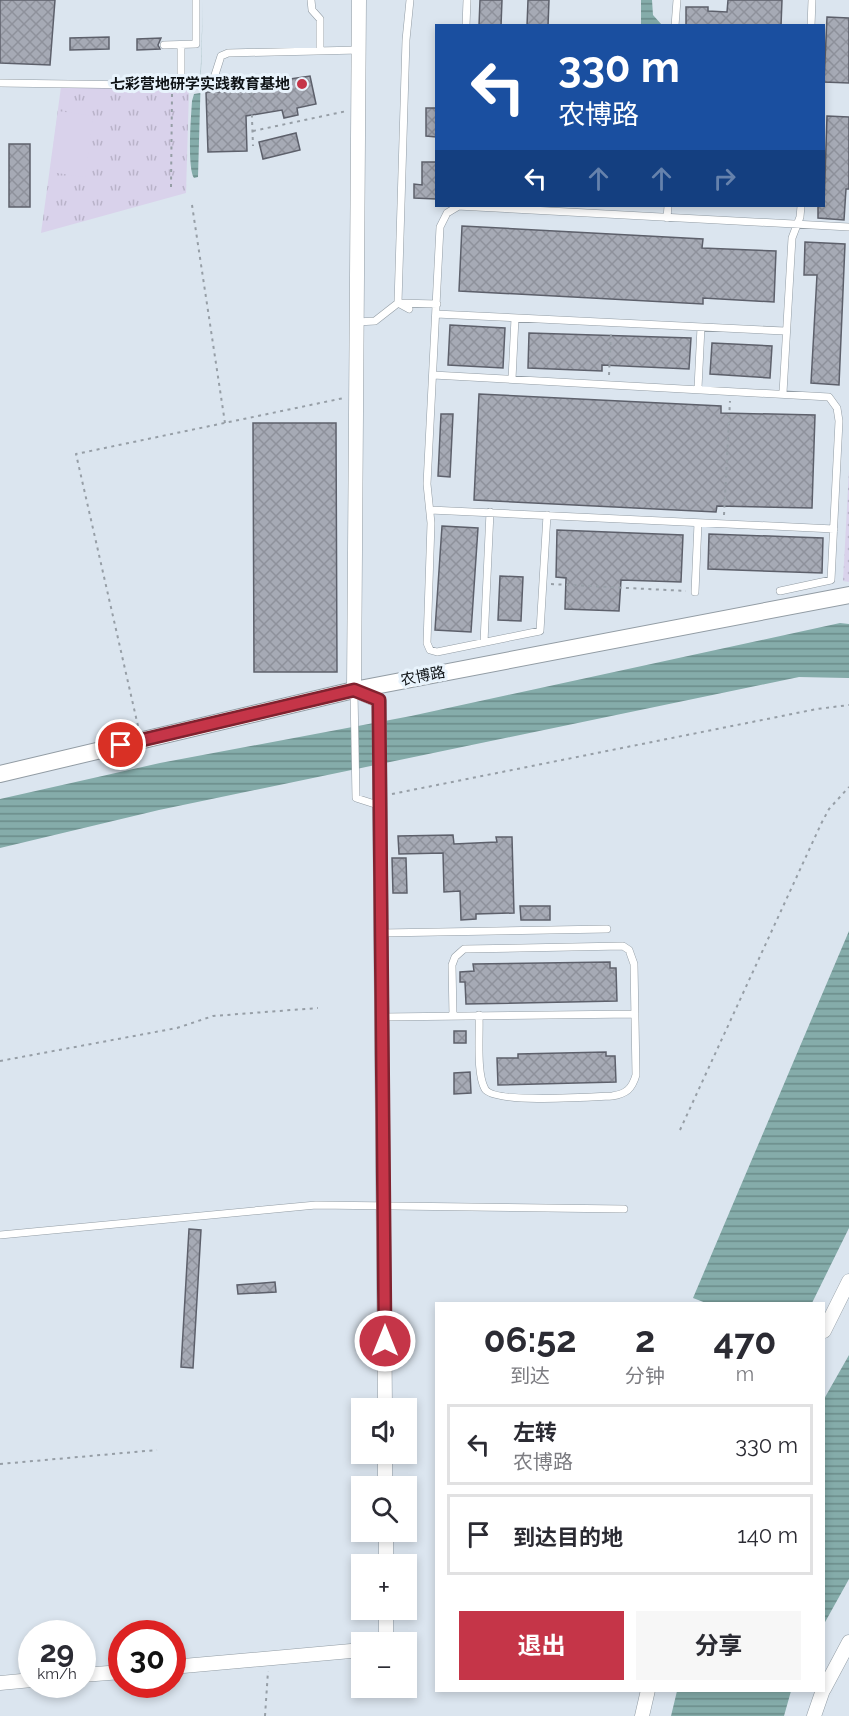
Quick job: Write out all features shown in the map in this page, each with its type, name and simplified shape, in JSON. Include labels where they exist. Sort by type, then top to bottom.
[{"type":"street","points":[[359,0],[354,690],[379,700],[385,1398]]},
{"type":"street","name":"农博路","points":[[0,774],[354,690],[849,595]]},
{"type":"street","points":[[825,1329],[849,1281]]},
{"type":"street","points":[[825,1686],[849,1642]]},
{"type":"street","points":[[186,1666],[351,1651]]},
{"type":"street","points":[[0,1683],[18,1681]]},
{"type":"street","points":[[642,1716],[648,1692]]},
{"type":"street","points":[[814,1716],[822,1692]]},
{"type":"lane","points":[[164,45],[196,44],[196,0]]},
{"type":"lane","points":[[311,0],[312,10],[320,19],[320,50]]},
{"type":"lane","points":[[398,303],[406,40],[410,0]]},
{"type":"lane","points":[[466,24],[467,0]]},
{"type":"lane","points":[[675,24],[676,0]]},
{"type":"lane","points":[[811,24],[812,0]]},
{"type":"lane","points":[[181,45],[181,86]]},
{"type":"lane","points":[[0,83],[207,86],[213,81],[221,56],[228,53],[359,50]]},
{"type":"lane","points":[[456,207],[442,220],[436,314],[427,484],[430,510],[427,643],[430,650],[436,652],[540,631],[547,515]]},
{"type":"lane","points":[[498,207],[579,209],[667,218],[849,227]]},
{"type":"lane","points":[[667,218],[668,207]]},
{"type":"lane","points":[[783,393],[792,238],[801,207]]},
{"type":"lane","points":[[398,303],[409,309]]},
{"type":"lane","points":[[357,322],[375,321],[398,303],[437,304]]},
{"type":"lane","points":[[436,314],[785,331]]},
{"type":"lane","points":[[512,379],[515,318]]},
{"type":"lane","points":[[698,388],[701,327]]},
{"type":"lane","points":[[433,375],[829,397],[837,408],[839,421],[831,580],[780,591]]},
{"type":"lane","points":[[430,510],[834,529]]},
{"type":"lane","points":[[484,642],[490,512]]},
{"type":"lane","points":[[695,592],[698,523]]},
{"type":"lane","points":[[354,690],[356,798],[381,801]]},
{"type":"lane","points":[[382,933],[607,928]]},
{"type":"lane","points":[[453,1016],[452,964],[454,957],[464,949],[615,944],[629,950],[633,957],[636,1075],[628,1092],[612,1096],[507,1098],[489,1093],[484,1088],[481,1071],[479,1015]]},
{"type":"lane","points":[[383,1017],[635,1014]]},
{"type":"lane","points":[[0,1235],[316,1205],[624,1209]]},
{"type":"path","points":[[171,187],[172,86]]},
{"type":"path","points":[[251,92],[253,146]]},
{"type":"path","points":[[253,131],[358,109]]},
{"type":"path","points":[[192,205],[225,423]]},
{"type":"path","points":[[608,384],[611,322]]},
{"type":"path","points":[[724,524],[730,390]]},
{"type":"path","points":[[141,741],[76,454],[356,396]]},
{"type":"path","points":[[543,583],[695,592]]},
{"type":"path","points":[[381,801],[817,709],[849,705]]},
{"type":"path","points":[[680,1130],[821,824],[829,809],[849,787]]},
{"type":"path","points":[[0,1061],[177,1028],[213,1016],[318,1008]]},
{"type":"path","points":[[0,1464],[157,1450]]},
{"type":"path","points":[[265,1716],[269,1659]]},
{"type":"green space","points":[[61,87],[189,90],[186,193],[41,233]]},
{"type":"green space","points":[[58,111],[93,116],[85,177],[50,172]]},
{"type":"green space","points":[[849,470],[849,582],[843,581]]},
{"type":"shaded area","points":[[203,0],[198,177],[194,178],[190,153],[191,118],[194,94],[200,93]]},
{"type":"shaded area","points":[[641,0],[652,0],[653,15],[661,24],[641,24]]},
{"type":"shaded area","points":[[840,623],[849,624],[849,678],[799,677],[159,810],[0,848],[0,799],[160,763],[411,716]]},
{"type":"shaded area","points":[[849,931],[849,1228],[812,1302],[703,1302],[693,1298]]},
{"type":"shaded area","points":[[849,1355],[849,1579],[825,1622],[825,1397]]},
{"type":"shaded area","points":[[677,1692],[791,1692],[784,1716],[671,1716]]},
{"type":"building","points":[[0,0],[55,0],[50,65],[0,63]]},
{"type":"building","points":[[480,0],[502,0],[501,24],[479,24]]},
{"type":"building","points":[[528,0],[549,0],[548,24],[527,24]]},
{"type":"building","points":[[728,0],[782,0],[781,24],[686,24],[686,7],[708,7],[708,11],[727,12]]},
{"type":"building","points":[[827,17],[849,18],[849,83],[825,82]]},
{"type":"building","points":[[109,37],[109,49],[70,50],[70,38]]},
{"type":"building","points":[[161,38],[158,45],[160,49],[137,50],[137,39]]},
{"type":"building","points":[[310,76],[316,104],[297,108],[298,115],[284,118],[282,110],[246,116],[247,151],[208,152],[206,92],[257,91],[256,84]]},
{"type":"building","points":[[426,108],[435,108],[435,137],[426,136]]},
{"type":"building","points":[[827,116],[849,117],[849,189],[846,189],[844,220],[818,218],[818,207],[825,207]]},
{"type":"building","points":[[296,133],[300,150],[263,159],[259,142]]},
{"type":"building","points":[[9,144],[30,144],[30,207],[9,207]]},
{"type":"building","points":[[422,162],[435,162],[435,199],[414,198],[414,184],[422,185]]},
{"type":"building","points":[[462,226],[703,239],[702,248],[776,251],[774,302],[703,298],[703,304],[459,291]]},
{"type":"building","points":[[805,242],[845,244],[839,385],[811,383],[817,275],[804,275]]},
{"type":"building","points":[[450,325],[505,328],[503,368],[448,365]]},
{"type":"building","points":[[529,333],[691,338],[689,369],[602,365],[602,371],[528,368]]},
{"type":"building","points":[[712,343],[772,346],[770,378],[710,374]]},
{"type":"building","points":[[479,394],[721,406],[721,413],[815,415],[812,508],[717,506],[716,512],[474,500]]},
{"type":"building","points":[[441,414],[453,414],[450,477],[438,476]]},
{"type":"building","points":[[253,423],[336,423],[337,672],[254,672]]},
{"type":"building","points":[[442,526],[478,528],[471,632],[435,630]]},
{"type":"building","points":[[557,530],[683,535],[681,582],[621,580],[619,611],[565,609],[566,578],[556,577]]},
{"type":"building","points":[[709,534],[823,538],[822,573],[708,569]]},
{"type":"building","points":[[500,576],[523,577],[521,621],[498,620]]},
{"type":"building","points":[[453,835],[454,844],[497,842],[496,837],[512,837],[514,913],[476,914],[476,919],[461,920],[460,891],[444,892],[443,853],[399,854],[398,836]]},
{"type":"building","points":[[392,858],[406,858],[407,893],[393,893]]},
{"type":"building","points":[[520,906],[550,906],[550,920],[521,920]]},
{"type":"building","points":[[610,962],[610,968],[616,968],[617,1001],[466,1004],[465,982],[460,982],[460,972],[474,971],[473,964]]},
{"type":"building","points":[[454,1031],[466,1031],[466,1043],[454,1043]]},
{"type":"building","points":[[606,1052],[606,1056],[615,1056],[616,1082],[498,1085],[497,1058],[518,1058],[518,1054]]},
{"type":"building","points":[[470,1072],[471,1093],[454,1094],[454,1073]]},
{"type":"building","points":[[189,1229],[201,1230],[193,1368],[181,1367]]},
{"type":"building","points":[[275,1282],[276,1292],[238,1294],[237,1285]]},
{"type":"place","name":"七彩营地研学实践教育基地","points":[[302,84]]},
{"type":"route","points":[[121,745],[354,690],[379,700],[385,1341]]}]
